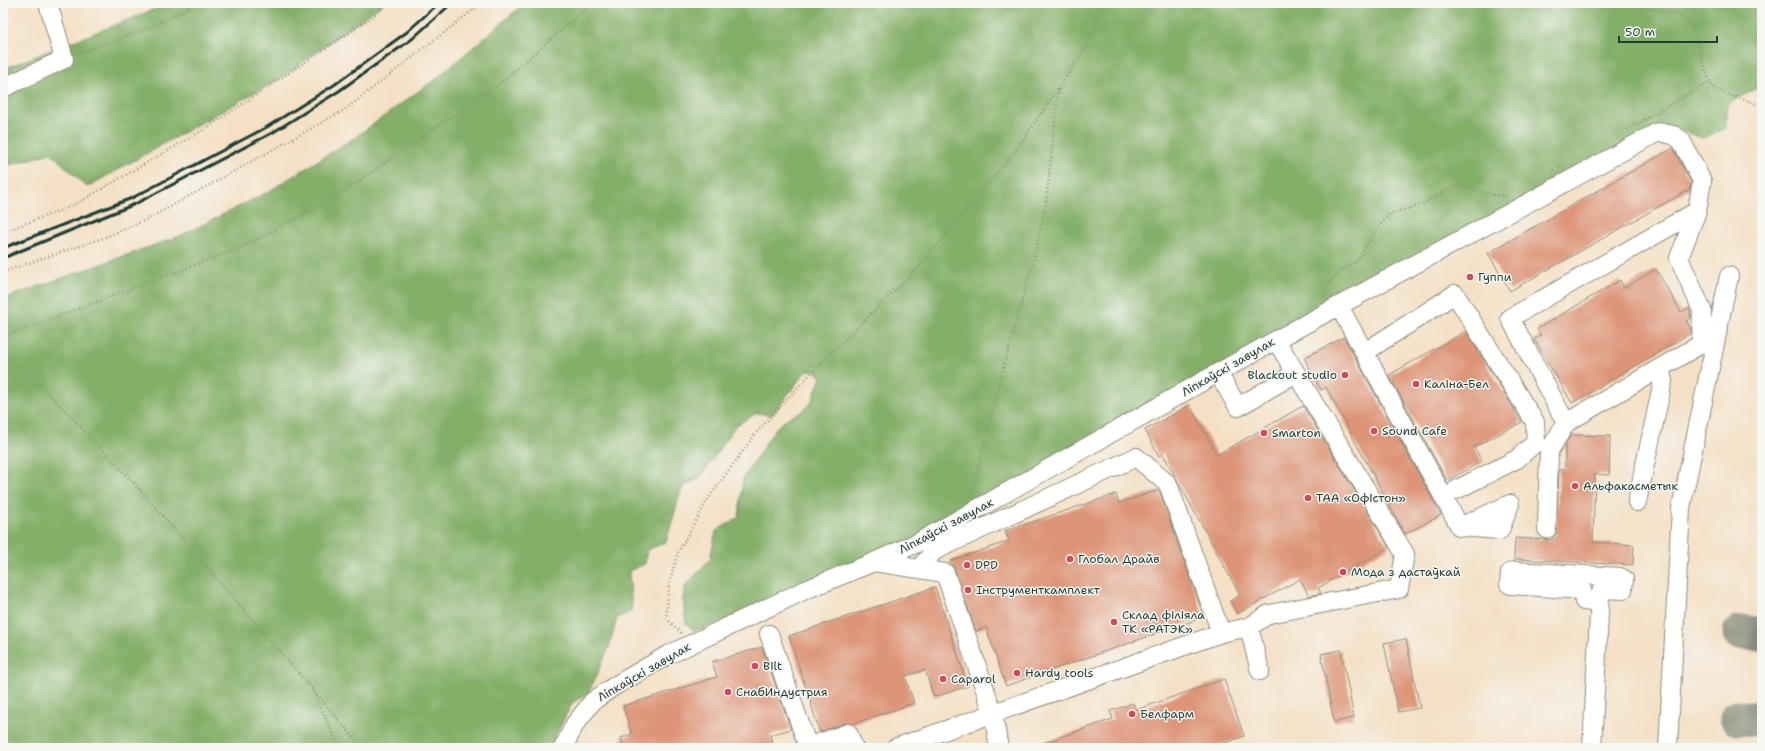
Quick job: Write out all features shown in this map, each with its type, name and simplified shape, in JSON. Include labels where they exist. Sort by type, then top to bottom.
[{"type":"street","points":[[3,88],[64,59],[48,3]]},
{"type":"street","name":"Ліпкаўскі завулак","points":[[562,748],[575,724],[593,701],[613,687],[659,660],[803,591],[917,543],[1276,340],[1332,302],[1658,132],[1673,135],[1681,140],[1702,181],[1697,211],[1679,258],[1702,310],[1701,344],[1660,368]]},
{"type":"street","points":[[1566,422],[1510,318],[1697,211]]},
{"type":"street","points":[[1668,748],[1681,508],[1729,276]]},
{"type":"street","points":[[1365,352],[1456,294],[1535,422],[1536,442],[1517,459],[1456,490]]},
{"type":"street","points":[[1332,302],[1365,352],[1460,527]]},
{"type":"street","points":[[895,748],[1221,633],[1249,627],[1270,614],[1399,589],[1405,554],[1276,340]]},
{"type":"street","points":[[1547,529],[1549,451],[1566,422],[1660,368],[1663,381],[1637,502]]},
{"type":"street","points":[[1218,373],[1238,407],[1296,373]]},
{"type":"street","points":[[919,569],[934,551],[1136,457],[1168,484],[1221,633]]},
{"type":"street","points":[[874,562],[945,573],[993,713],[999,748]]},
{"type":"street","points":[[1592,748],[1599,603],[1601,590],[1623,590],[1624,579],[1589,575],[1513,571],[1510,573],[1509,584],[1511,585],[1582,590],[1584,601],[1599,603]]},
{"type":"street","points":[[1249,627],[1260,671]]},
{"type":"street","points":[[769,634],[806,747],[848,733],[854,748]]},
{"type":"path","points":[[64,59],[148,28],[198,3]]},
{"type":"path","points":[[3,232],[74,205],[210,126],[370,19],[389,3]]},
{"type":"path","points":[[3,272],[103,238],[148,219],[346,109],[482,3]]},
{"type":"path","points":[[3,337],[240,248],[295,219],[346,190],[504,80],[592,3]]},
{"type":"path","points":[[691,644],[666,618],[669,584],[678,552],[708,499],[756,433],[811,373],[916,270],[1016,150],[1087,46],[1106,3]]},
{"type":"path","points":[[1614,3],[1675,14],[1688,21],[1696,38],[1710,82],[1715,89],[1762,106]]},
{"type":"path","points":[[1621,134],[1710,82]]},
{"type":"path","points":[[975,511],[972,492],[994,402],[1034,258],[1046,203],[1059,86]]},
{"type":"path","points":[[1548,174],[1559,166],[1570,162]]},
{"type":"path","points":[[1332,302],[1324,288],[1340,271],[1358,260],[1375,232],[1389,214],[1420,205],[1455,186],[1495,195],[1508,196]]},
{"type":"path","points":[[3,353],[54,399],[133,482],[363,748]]},
{"type":"path","points":[[310,685],[340,748]]},
{"type":"green space","points":[[170,3],[384,3],[279,79],[87,187],[51,153],[3,167],[3,69]]},
{"type":"green space","points":[[525,3],[1762,3],[1762,86],[1728,103],[1726,128],[1703,138],[1665,125],[890,551],[703,629],[694,631],[686,624],[683,599],[686,585],[710,559],[716,531],[739,517],[743,478],[775,429],[789,417],[800,413],[811,403],[821,377],[813,370],[806,371],[773,414],[769,415],[757,413],[735,426],[701,477],[682,488],[666,542],[647,550],[645,564],[629,571],[632,611],[617,618],[609,647],[588,694],[573,702],[549,748],[3,748],[3,299],[180,236],[268,192],[357,136],[438,77]]},
{"type":"building","points":[[1673,148],[1691,183],[1690,189],[1510,291],[1488,253]]},
{"type":"building","points":[[1656,269],[1681,312],[1689,308],[1691,318],[1686,321],[1691,329],[1691,333],[1572,403],[1534,339],[1541,335],[1537,329],[1620,280],[1624,288]]},
{"type":"building","points":[[1466,331],[1522,422],[1474,447],[1482,461],[1447,481],[1389,375]]},
{"type":"building","points":[[1344,337],[1441,515],[1405,534],[1326,387],[1321,390],[1304,358]]},
{"type":"building","points":[[1190,405],[1217,455],[1303,406],[1389,547],[1318,588],[1321,593],[1309,596],[1300,579],[1237,614],[1230,601],[1240,595],[1163,454],[1159,456],[1145,430]]},
{"type":"building","points":[[1571,435],[1610,436],[1609,475],[1595,474],[1593,542],[1634,545],[1633,565],[1514,559],[1515,538],[1553,540],[1553,537],[1556,534],[1559,470],[1565,470],[1565,444]]},
{"type":"building","points":[[1159,490],[1204,617],[1006,686],[986,627],[976,631],[955,570],[950,561],[1009,541],[1005,531],[1116,494],[1119,503]]},
{"type":"building","points":[[935,587],[968,686],[934,697],[925,670],[905,676],[914,703],[852,724],[845,723],[820,732],[789,636]]},
{"type":"building","points":[[1406,639],[1420,708],[1398,712],[1384,643]]},
{"type":"building","name":"СнабИндустрия","points":[[762,647],[791,729],[770,735],[773,745],[764,748],[624,748],[621,738],[632,734],[623,706],[717,677],[712,662]]},
{"type":"building","points":[[1341,650],[1354,718],[1334,722],[1321,654]]},
{"type":"building","points":[[1224,679],[1244,736],[1211,748],[1034,748],[1034,746],[1113,719],[1110,711],[1133,703],[1136,710]]},
{"type":"taxiway","points":[[1740,633],[1762,634]]},
{"type":"taxiway","points":[[1737,718],[1762,719]]},
{"type":"railway","points":[[3,248],[132,198],[267,127],[334,85],[407,32],[439,3]]},
{"type":"railway","points":[[3,258],[135,204],[272,133],[339,91],[412,39],[452,3]]},
{"type":"place","name":"Гуппи","points":[[1470,277]]},
{"type":"place","name":"Blackout studio","points":[[1345,375]]},
{"type":"place","name":"Каліна-Бел","points":[[1416,384]]},
{"type":"place","name":"Sound Cafe","points":[[1374,431]]},
{"type":"place","name":"Smarton","points":[[1264,433]]},
{"type":"place","name":"Альфакасметык","points":[[1575,486]]},
{"type":"place","name":"ТАА «Офістон»","points":[[1308,498]]},
{"type":"place","name":"Глобал Драйв","points":[[1070,559]]},
{"type":"place","name":"DPD","points":[[967,565]]},
{"type":"place","name":"Мода з дастаўкай","points":[[1343,572]]},
{"type":"place","name":"Інструменткамплект","points":[[968,590]]},
{"type":"place","name":"Склад філіяла ТК «РАТЭК»","points":[[1114,622]]},
{"type":"place","name":"Bilt","points":[[755,666]]},
{"type":"place","name":"Hardy tools","points":[[1017,673]]},
{"type":"place","name":"Caparol","points":[[943,679]]},
{"type":"place","name":"СнабИндустрия","points":[[728,692]]},
{"type":"place","name":"Белфарм","points":[[1132,714]]}]
